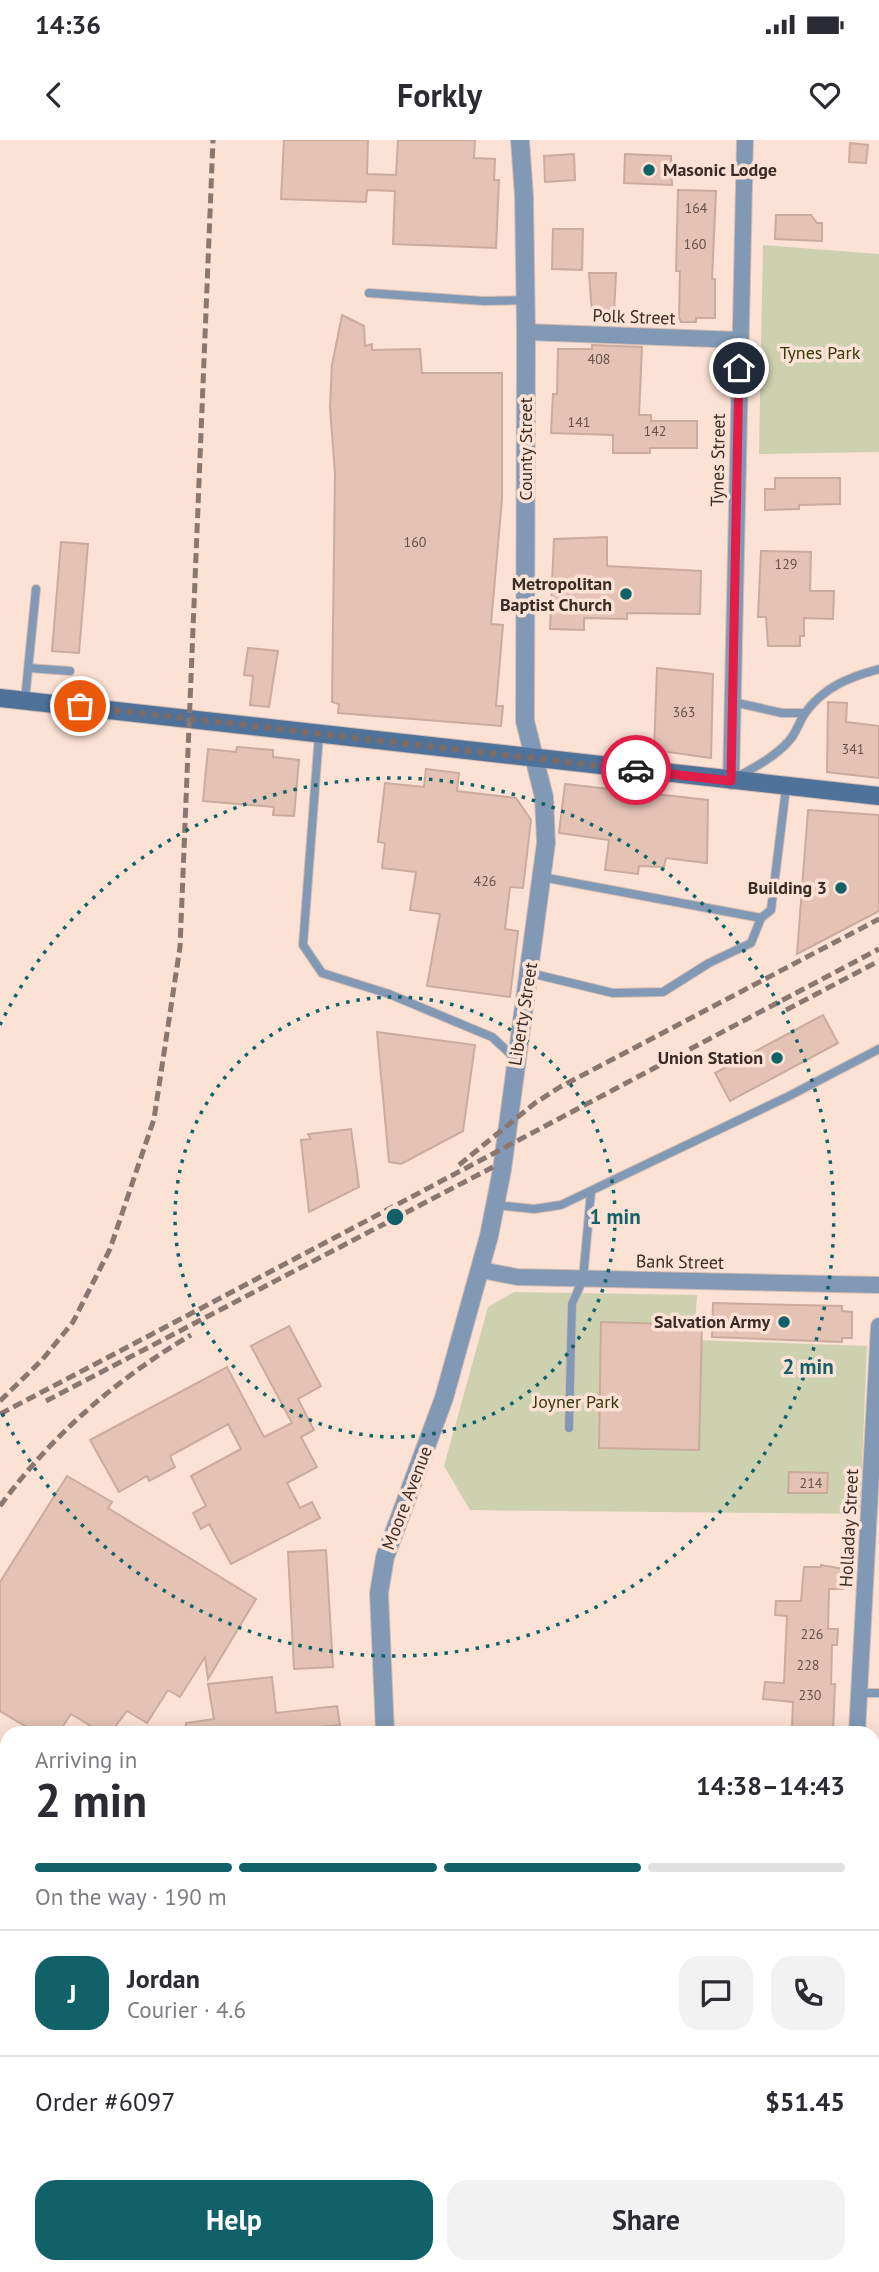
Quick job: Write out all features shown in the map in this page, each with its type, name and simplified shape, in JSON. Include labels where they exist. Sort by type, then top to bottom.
[{"type":"main road","points":[[0,698],[786,788],[879,796]]},
{"type":"street","name":"County Street","points":[[520,140],[526,300],[525,721],[532,757]]},
{"type":"street","name":"Tynes Street","points":[[731,781],[745,140]]},
{"type":"street","name":"Polk Street","points":[[526,332],[740,340]]},
{"type":"street","name":"Liberty Street","points":[[481,1270],[495,1205],[542,877],[547,815],[532,757]]},
{"type":"street","name":"Bank Street","points":[[481,1270],[517,1278],[879,1286]]},
{"type":"street","name":"Moore Avenue","points":[[385,1726],[379,1593],[385,1557],[440,1410],[481,1270]]},
{"type":"street","name":"Holladay Street","points":[[857,1726],[879,1326]]},
{"type":"lane","points":[[369,293],[484,301],[526,300]]},
{"type":"lane","points":[[25,700],[36,589]]},
{"type":"lane","points":[[29,668],[70,671]]},
{"type":"lane","points":[[731,781],[772,757],[791,739],[805,713],[843,679],[879,669]]},
{"type":"lane","points":[[733,702],[782,713],[805,713]]},
{"type":"lane","points":[[320,734],[303,945],[322,973],[376,989],[492,1037],[516,1059]]},
{"type":"lane","points":[[530,973],[612,993],[663,992],[709,963],[751,943],[761,918],[771,910],[786,788]]},
{"type":"lane","points":[[542,877],[761,918]]},
{"type":"lane","points":[[495,1205],[534,1209],[561,1205],[879,1049]]},
{"type":"lane","points":[[569,1428],[572,1304],[583,1279],[590,1192]]},
{"type":"lane","points":[[859,1693],[879,1693]]},
{"type":"green space","name":"Tynes Park","points":[[763,245],[879,254],[879,452],[759,454]]},
{"type":"green space","name":"Joyner Park","points":[[514,1292],[697,1295],[694,1340],[867,1346],[860,1514],[470,1510],[444,1466],[488,1307]]},
{"type":"building","points":[[284,140],[368,140],[367,174],[396,175],[398,140],[475,140],[474,158],[495,159],[494,180],[499,180],[496,248],[393,244],[395,191],[367,190],[366,202],[281,199]]},
{"type":"building","points":[[850,143],[868,145],[866,163],[849,162]]},
{"type":"building","points":[[574,154],[575,180],[545,182],[544,156]]},
{"type":"building","name":"Masonic Lodge","points":[[625,154],[671,156],[672,185],[624,183]]},
{"type":"building","points":[[678,190],[716,191],[712,279],[715,279],[715,318],[696,318],[696,322],[681,322],[679,317],[680,271],[676,271]]},
{"type":"building","points":[[776,215],[811,215],[817,223],[822,223],[822,241],[775,239]]},
{"type":"building","points":[[553,229],[583,229],[582,270],[552,269]]},
{"type":"building","points":[[589,273],[616,273],[614,313],[592,313]]},
{"type":"building","points":[[342,315],[364,326],[365,346],[372,344],[372,350],[420,349],[422,373],[502,373],[502,499],[491,624],[503,625],[496,706],[503,706],[501,726],[338,713],[339,704],[332,702],[335,474],[330,407],[332,365]]},
{"type":"building","points":[[592,345],[642,347],[639,415],[651,415],[651,421],[697,421],[697,448],[650,448],[650,453],[613,453],[613,435],[551,433],[553,394],[557,394],[558,349],[592,349]]},
{"type":"building","points":[[775,478],[840,478],[840,504],[799,505],[799,509],[765,510],[765,489],[775,489]]},
{"type":"building","name":"Metropolitan Baptist Church","points":[[607,537],[607,566],[701,571],[700,614],[627,613],[627,619],[584,618],[584,630],[550,629],[554,539]]},
{"type":"building","points":[[61,542],[88,544],[79,653],[52,651]]},
{"type":"building","points":[[761,551],[811,552],[810,591],[834,591],[833,619],[804,618],[804,636],[800,636],[800,646],[768,646],[766,617],[758,617]]},
{"type":"building","points":[[248,648],[278,651],[269,707],[250,705],[253,676],[244,675]]},
{"type":"building","points":[[657,668],[713,674],[711,758],[654,750]]},
{"type":"building","points":[[828,702],[847,703],[846,722],[879,726],[879,778],[827,772]]},
{"type":"building","points":[[237,747],[273,750],[273,757],[299,760],[294,816],[273,815],[274,807],[203,801],[208,749],[236,752]]},
{"type":"building","points":[[426,769],[459,773],[457,791],[516,798],[531,820],[523,888],[510,887],[505,929],[518,931],[510,997],[427,986],[440,914],[410,910],[416,872],[382,868],[385,843],[378,842],[385,783],[424,787]]},
{"type":"building","points":[[565,784],[708,800],[707,863],[666,858],[664,867],[639,866],[638,874],[605,870],[609,840],[559,833]]},
{"type":"building","name":"Building 3","points":[[808,810],[879,815],[879,911],[797,954]]},
{"type":"building","name":"Union Station","points":[[823,1015],[838,1043],[730,1101],[715,1073]]},
{"type":"building","points":[[377,1032],[475,1045],[463,1131],[401,1164],[389,1162]]},
{"type":"building","points":[[351,1129],[359,1187],[309,1212],[301,1140],[311,1139],[308,1134]]},
{"type":"building","name":"Salvation Army","points":[[713,1303],[842,1306],[842,1311],[852,1312],[852,1338],[842,1338],[842,1342],[712,1337]]},
{"type":"building","points":[[601,1322],[702,1325],[699,1450],[599,1448]]},
{"type":"building","points":[[289,1326],[321,1386],[298,1399],[314,1430],[301,1437],[317,1467],[287,1483],[300,1508],[312,1502],[320,1518],[231,1564],[209,1524],[201,1529],[193,1513],[206,1506],[191,1476],[241,1449],[228,1424],[170,1456],[175,1467],[149,1481],[147,1476],[119,1492],[90,1440],[227,1367],[264,1437],[292,1423],[251,1346]]},
{"type":"building","points":[[789,1472],[828,1473],[827,1493],[788,1493]]},
{"type":"building","points":[[67,1476],[112,1502],[108,1508],[256,1599],[208,1679],[205,1657],[180,1697],[168,1690],[147,1723],[127,1711],[116,1726],[91,1726],[71,1714],[63,1726],[25,1726],[0,1711],[0,1582]]},
{"type":"building","points":[[326,1550],[333,1667],[294,1669],[288,1552]]},
{"type":"building","points":[[804,1567],[844,1569],[843,1589],[829,1589],[828,1629],[838,1629],[837,1645],[832,1645],[831,1684],[835,1684],[833,1726],[792,1726],[793,1702],[763,1699],[765,1682],[784,1683],[787,1616],[775,1615],[776,1601],[801,1601]]},
{"type":"building","points":[[272,1677],[276,1713],[337,1706],[340,1725],[186,1726],[186,1723],[214,1719],[208,1684]]},
{"type":"railway","points":[[0,1401],[42,1360],[73,1322],[110,1249],[154,1119],[180,947],[213,140]]},
{"type":"railway","points":[[459,1165],[535,1103],[560,1087],[879,919]]},
{"type":"railway","points":[[0,1414],[879,949]]},
{"type":"railway","points":[[786,1010],[879,961]]},
{"type":"railway","points":[[46,1401],[493,1167]]},
{"type":"railway","points":[[0,1506],[41,1456],[86,1411],[136,1371],[191,1335]]},
{"type":"way so far","points":[[80,706],[636,770]]},
{"type":"place","name":"Masonic Lodge","points":[[649,170]]},
{"type":"place","name":"Metropolitan Baptist Church","points":[[626,594]]},
{"type":"place","name":"Building 3","points":[[841,888]]},
{"type":"place","name":"Union Station","points":[[777,1058]]},
{"type":"place","name":"Salvation Army","points":[[784,1322]]},
{"type":"route","points":[[636,770],[731,781],[739,368]]}]
